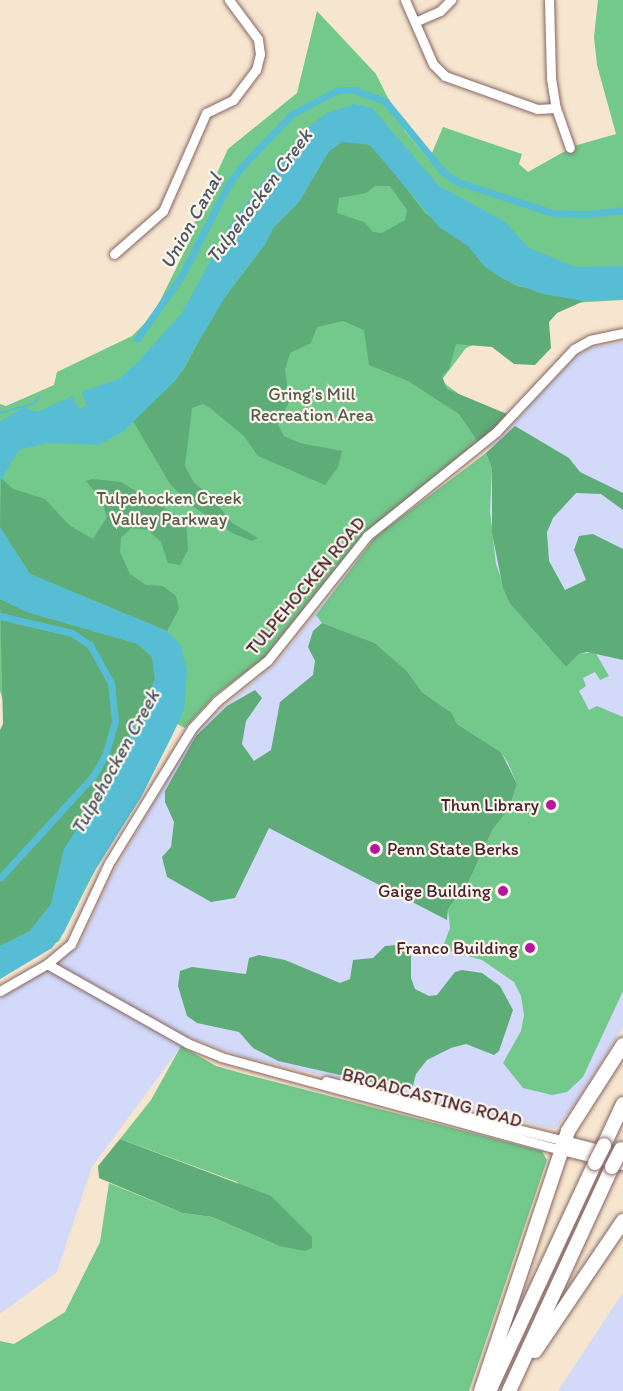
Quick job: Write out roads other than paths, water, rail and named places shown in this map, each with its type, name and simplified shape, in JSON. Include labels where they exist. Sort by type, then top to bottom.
[{"type":"highway","points":[[481,1391],[564,1145],[623,1045]]},
{"type":"highway","points":[[489,1391],[623,1104]]},
{"type":"highway","points":[[510,1391],[618,1166],[622,1150]]},
{"type":"highway","points":[[510,1391],[623,1221]]},
{"type":"main road","name":"BROADCASTING ROAD","points":[[564,1145],[622,1150]]},
{"type":"main road","name":"BROADCASTING ROAD","points":[[564,1145],[618,1166]]},
{"type":"street","points":[[114,254],[163,211],[206,113],[237,96],[259,62],[255,32],[229,0]]},
{"type":"street","points":[[405,0],[433,64],[445,76],[537,109],[556,108]]},
{"type":"street","points":[[415,22],[440,11],[452,0]]},
{"type":"street","points":[[549,0],[548,44],[556,108],[570,148]]},
{"type":"street","name":"TULPEHOCKEN ROAD","points":[[0,991],[46,964],[77,935],[109,863],[198,720],[268,660],[380,523],[496,432],[574,349],[590,340],[623,333]]},
{"type":"street","name":"BROADCASTING ROAD","points":[[46,964],[187,1043],[233,1061],[374,1091],[564,1145]]},
{"type":"water","name":"Tulpehocken Creek","points":[[354,104],[372,108],[439,186],[504,221],[529,248],[575,267],[623,266],[623,299],[584,301],[543,294],[503,279],[485,267],[468,246],[439,227],[370,145],[342,142],[329,151],[299,202],[273,228],[266,243],[228,292],[176,380],[124,431],[98,445],[47,443],[19,450],[0,482],[0,421],[23,408],[38,412],[72,396],[79,409],[87,405],[81,392],[119,379],[137,363],[182,313],[228,228],[269,174],[312,124],[327,113]]},
{"type":"water","points":[[0,527],[30,574],[167,631],[180,644],[187,671],[184,710],[172,736],[141,797],[89,880],[64,932],[52,948],[0,979],[0,946],[30,931],[51,904],[64,849],[113,774],[155,679],[152,657],[138,644],[27,612],[0,599]]},
{"type":"waterway","name":"Union Canal","points":[[137,339],[182,275],[229,183],[242,166],[292,114],[338,90],[355,90],[386,102],[443,172],[458,182],[553,213],[587,214],[623,210]]},
{"type":"waterway","points":[[0,413],[34,403],[39,397]]},
{"type":"waterway","name":"Union Canal","points":[[0,616],[72,633],[90,645],[111,683],[115,721],[105,755],[94,775],[0,878]]},
{"type":"place","name":"Thun Library","points":[[551,805]]},
{"type":"place","name":"Penn State Berks","points":[[375,849]]},
{"type":"place","name":"Gaige Building","points":[[503,891]]},
{"type":"place","name":"Franco Building","points":[[530,948]]},
{"type":"park label","name":"Gring's Mill Recreation Area","points":[[312,405]]},
{"type":"park label","name":"Tulpehocken Creek Valley Parkway","points":[[169,509]]}]
